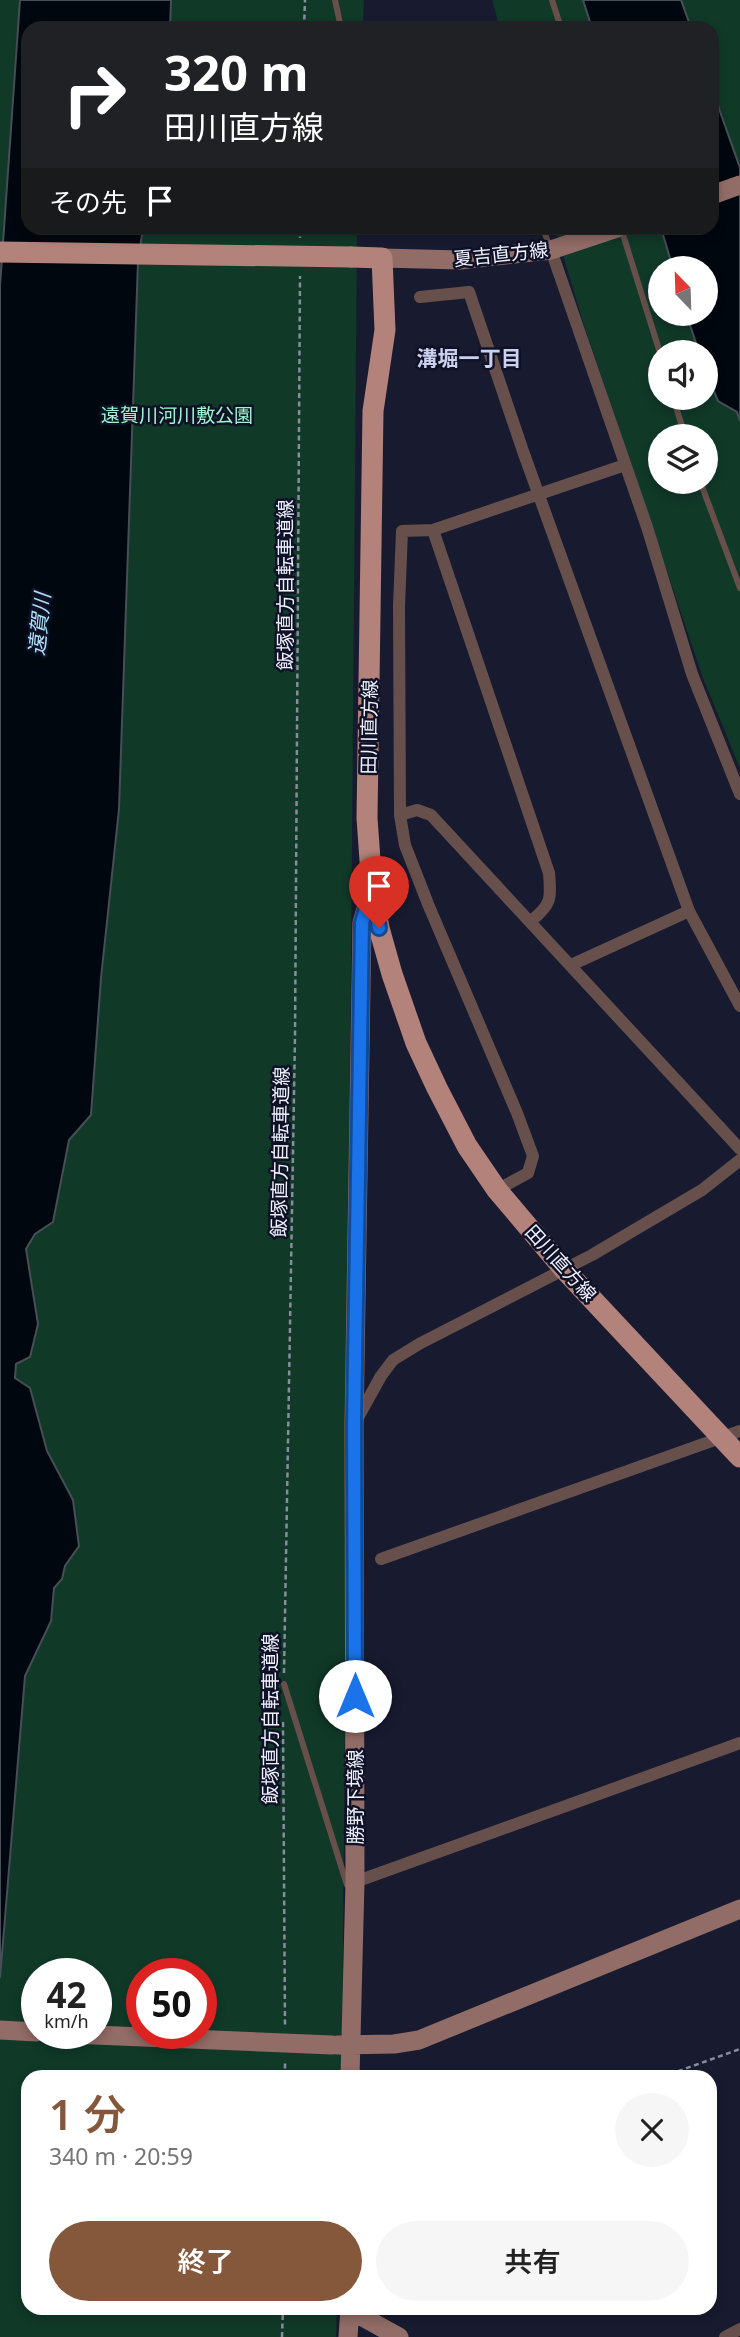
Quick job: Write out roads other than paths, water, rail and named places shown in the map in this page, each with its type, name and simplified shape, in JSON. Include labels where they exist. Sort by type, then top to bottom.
[{"type":"main road","points":[[719,193],[740,186]]},
{"type":"main road","name":"夏吉直方線","points":[[382,258],[460,260],[557,248],[597,235]]},
{"type":"main road","points":[[0,252],[382,258]]},
{"type":"main road","name":"田川直方線","points":[[382,258],[385,330],[373,411],[367,818],[372,888],[379,928],[392,974],[416,1043],[467,1146],[497,1190],[563,1268],[730,1434],[740,1457]]},
{"type":"main road","name":"勝野下境線","points":[[349,2070],[341,2045],[355,1882],[354,1425],[362,923],[372,888]]},
{"type":"main road","points":[[112,2036],[341,2045],[394,2044],[419,2040],[740,1909]]},
{"type":"main road","points":[[0,2030],[21,2031]]},
{"type":"main road","points":[[348,2337],[350,2315]]},
{"type":"main road","points":[[360,2315],[399,2337]]},
{"type":"street","points":[[557,248],[692,674],[740,794]]},
{"type":"street","points":[[420,297],[469,292],[689,911],[740,1006]]},
{"type":"street","points":[[497,1190],[528,1173],[533,1156],[428,904],[405,845],[400,816],[399,606],[402,531],[433,530],[625,465]]},
{"type":"street","points":[[433,530],[549,873],[550,895],[547,908],[531,921]]},
{"type":"street","points":[[400,816],[416,810],[431,815],[739,1145]]},
{"type":"street","points":[[571,965],[689,911]]},
{"type":"street","points":[[354,1425],[393,1360],[419,1343],[592,1255],[702,1190],[740,1160]]},
{"type":"street","points":[[381,1559],[730,1434]]},
{"type":"street","points":[[355,1882],[740,1743]]},
{"type":"street","points":[[725,2337],[740,2329]]},
{"type":"lane","points":[[335,0],[340,21]]},
{"type":"lane","points":[[552,0],[559,21]]},
{"type":"lane","points":[[548,235],[557,248]]},
{"type":"lane","points":[[621,235],[656,340]]},
{"type":"lane","points":[[706,494],[740,588]]},
{"type":"lane","points":[[284,1684],[354,1907]]},
{"type":"water","name":"遠賀川","points":[[20,0],[171,0],[170,21],[21,21],[21,235],[142,235],[138,261],[119,809],[101,978],[91,1115],[69,1140],[53,1222],[35,1234],[26,1249],[38,1324],[30,1357],[16,1364],[15,1378],[30,1388],[47,1451],[73,1500],[79,1546],[65,1566],[62,1579],[54,1588],[51,1621],[25,1676],[0,1978],[0,286]]},
{"type":"water","points":[[583,0],[681,0],[688,21],[590,21]]},
{"type":"water","points":[[719,109],[740,168],[740,421],[737,412],[718,401],[718,340],[695,340],[690,326],[718,326],[718,256],[669,256],[663,235],[719,235]]},
{"type":"district","name":"溝堀一丁目","points":[[469,358]]},
{"type":"park label","name":"遠賀川河川敷公園","points":[[177,415]]}]
